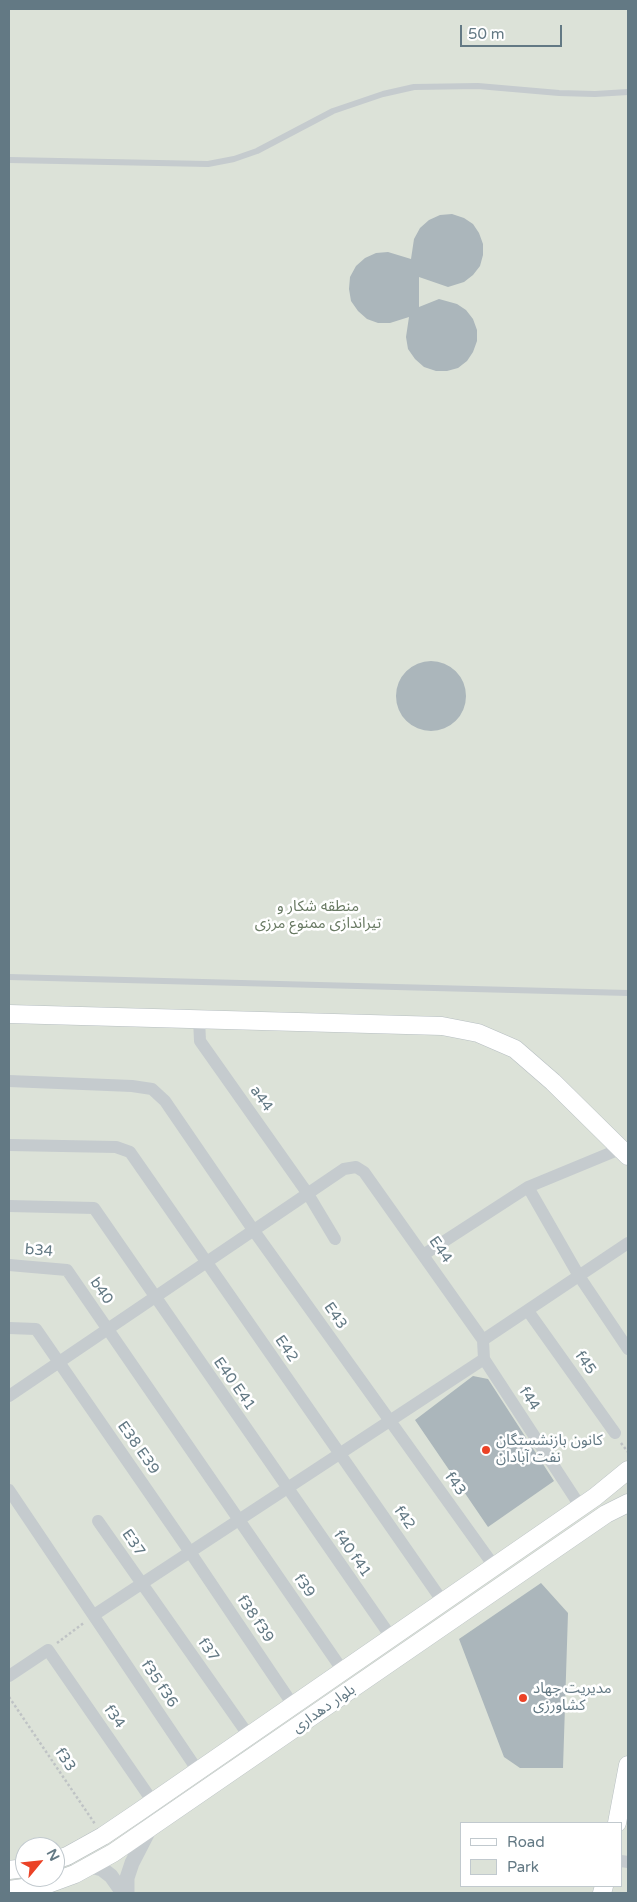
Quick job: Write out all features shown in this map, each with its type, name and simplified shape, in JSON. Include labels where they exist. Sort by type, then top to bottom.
[{"type":"main road","points":[[9,1014],[442,1026],[478,1034],[515,1049],[553,1082],[624,1152]]},
{"type":"main road","name":"بلوار دهداری","points":[[65,1857],[103,1836],[153,1802],[443,1602],[628,1470]]},
{"type":"main road","name":"بلوار دهداری","points":[[17,1891],[45,1885],[75,1874],[114,1854],[606,1514],[628,1503]]},
{"type":"main road","points":[[617,1822],[628,1765]]},
{"type":"street","name":"a44","points":[[199,1019],[200,1041],[308,1194],[335,1239]]},
{"type":"street","name":"E43","points":[[9,1081],[132,1086],[152,1089],[165,1102],[390,1421]]},
{"type":"street","name":"E42","points":[[9,1145],[116,1147],[130,1152],[339,1454]]},
{"type":"street","points":[[423,1255],[528,1187],[624,1152]]},
{"type":"street","name":"E44","points":[[308,1194],[344,1169],[356,1167],[364,1172],[483,1340]]},
{"type":"street","points":[[528,1187],[579,1276],[628,1349]]},
{"type":"street","points":[[9,1396],[308,1194]]},
{"type":"street","name":"E40 E41","points":[[9,1206],[94,1208],[287,1489]]},
{"type":"street","points":[[94,1615],[484,1359],[483,1340],[627,1246]]},
{"type":"street","name":"b34","points":[[9,1265],[67,1270]]},
{"type":"street","name":"b40","points":[[67,1270],[239,1520]]},
{"type":"street","name":"f45","points":[[528,1311],[615,1433]]},
{"type":"street","name":"E38 E39","points":[[9,1328],[36,1329],[190,1552]]},
{"type":"street","name":"f44","points":[[484,1359],[580,1506]]},
{"type":"street","name":"f43","points":[[390,1421],[494,1566]]},
{"type":"street","name":"f42","points":[[339,1454],[443,1602]]},
{"type":"street","name":"f40 f41","points":[[287,1489],[391,1638]]},
{"type":"street","name":"f35 f36","points":[[9,1490],[198,1771]]},
{"type":"street","name":"f39","points":[[239,1520],[343,1670]]},
{"type":"street","name":"E37","points":[[98,1521],[142,1583]]},
{"type":"street","name":"f38 f39","points":[[190,1552],[293,1705]]},
{"type":"street","name":"f37","points":[[142,1583],[248,1736]]},
{"type":"street","points":[[9,1676],[48,1650]]},
{"type":"street","name":"f34","points":[[48,1650],[153,1802]]},
{"type":"street","points":[[125,1893],[132,1863],[149,1830]]},
{"type":"street","points":[[91,1866],[102,1869],[111,1876],[125,1893]]},
{"type":"lane","points":[[9,160],[208,164],[234,159],[256,151],[333,111],[383,94],[414,87],[478,86],[595,94],[628,92]]},
{"type":"lane","points":[[9,978],[628,993]]},
{"type":"path","points":[[48,1650],[94,1615]]},
{"type":"path","name":"f33","points":[[9,1697],[103,1836]]},
{"type":"green space","name":"منطقه شکار و تیراندازی ممنوع مرزی","points":[[9,9],[628,9],[628,1893],[9,1893]]},
{"type":"building","points":[[452,214],[464,218],[473,224],[479,233],[483,244],[480,266],[464,282],[448,287],[419,277],[419,307],[439,299],[457,304],[466,310],[473,319],[477,330],[477,341],[467,361],[458,368],[436,371],[424,367],[408,349],[406,337],[409,317],[390,323],[378,323],[367,319],[358,311],[351,301],[350,277],[356,266],[365,258],[376,253],[388,252],[411,259],[414,239],[420,228],[429,220],[440,215]]},
{"type":"building","points":[[424,661],[438,661],[451,667],[460,676],[466,689],[464,709],[456,721],[438,731],[424,731],[411,725],[402,716],[396,703],[396,689],[402,676],[411,667]]},
{"type":"building","name":"کانون بازنشستگان نفت آبادان","points":[[473,1376],[488,1379],[554,1481],[488,1527],[415,1420]]},
{"type":"building","name":"مدیریت جهاد کشاورزی","points":[[541,1583],[568,1613],[563,1768],[520,1768],[504,1757],[459,1639]]},
{"type":"place","name":"کانون بازنشستگان نفت آبادان","points":[[486,1450]]},
{"type":"place","name":"مدیریت جهاد کشاورزی","points":[[523,1698]]}]
